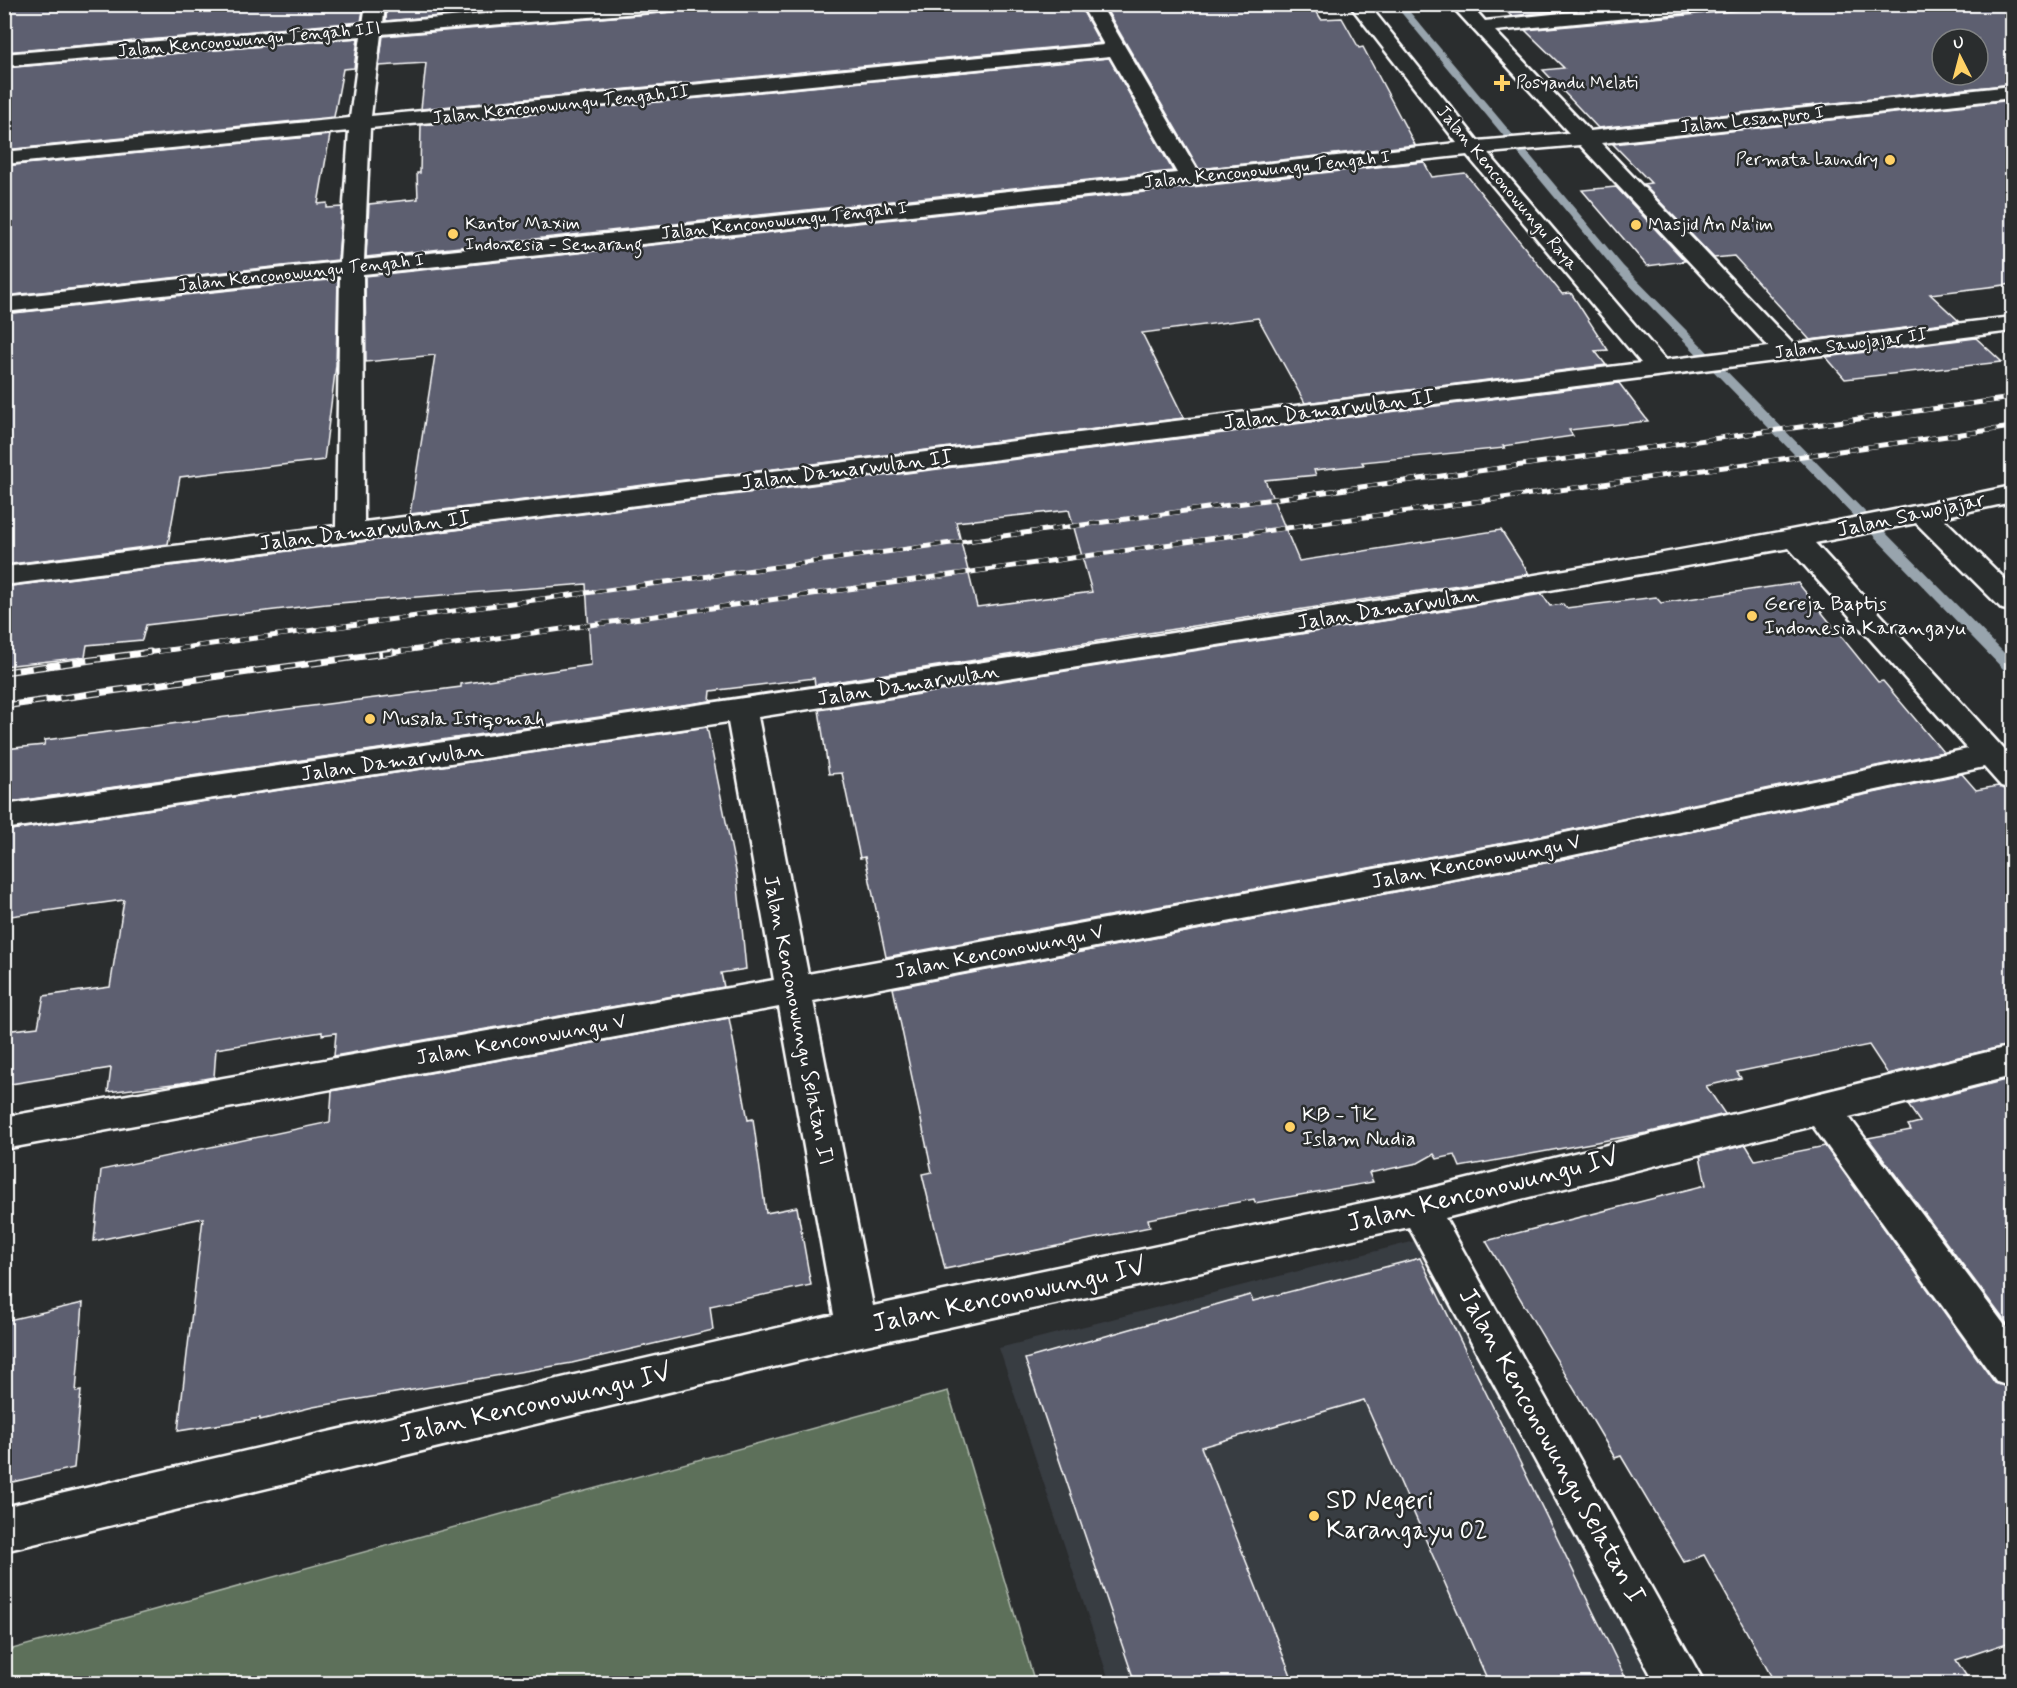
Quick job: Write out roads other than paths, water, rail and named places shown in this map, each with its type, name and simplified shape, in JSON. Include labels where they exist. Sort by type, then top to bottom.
[{"type":"street","points":[[350,532],[352,268],[361,125],[376,4]]},
{"type":"street","name":"Jalan Kenconowungu Tengah III","points":[[4,60],[674,4]]},
{"type":"street","points":[[1090,4],[1191,178]]},
{"type":"street","name":"Jalan Kenconowungu Raya","points":[[1358,4],[1482,147],[1659,369]]},
{"type":"street","points":[[1459,4],[1788,353]]},
{"type":"street","points":[[1481,27],[1710,4]]},
{"type":"street","name":"Jalan Kenconowungu Tengah II","points":[[4,158],[1118,50]]},
{"type":"street","name":"Jalan Lesanpuro I","points":[[1482,147],[2013,92]]},
{"type":"street","name":"Jalan Kenconowungu Tengah I","points":[[4,305],[1482,147]]},
{"type":"street","name":"Jalan Sawojajar II","points":[[1690,366],[2013,324]]},
{"type":"street","name":"Jalan Damarwulan II","points":[[4,576],[1690,366]]},
{"type":"street","name":"Jalan Sawojajar","points":[[1803,538],[2013,494]]},
{"type":"street","points":[[1914,515],[2013,602]]},
{"type":"street","points":[[1803,538],[2001,767]]},
{"type":"street","name":"Jalan Damarwulan","points":[[4,817],[741,711],[1517,588],[1803,538]]},
{"type":"street","name":"Jalan Kenconowungu Selatan II","points":[[741,711],[857,1328]]},
{"type":"street","name":"Jalan Kenconowungu V","points":[[4,1133],[792,991],[1532,852],[2001,767]]},
{"type":"street","name":"Jalan Kenconowungu IV","points":[[4,1529],[857,1328],[1419,1208],[1820,1107],[2013,1062]]},
{"type":"street","points":[[1820,1107],[2013,1368]]},
{"type":"street","name":"Jalan Kenconowungu Selatan I","points":[[1419,1208],[1682,1683]]},
{"type":"waterway","points":[[1398,4],[1619,268],[2012,669]]},
{"type":"railway","points":[[139,654],[2012,398]]},
{"type":"railway","points":[[382,654],[2012,427]]},
{"type":"railway","points":[[4,672],[150,652]]},
{"type":"railway","points":[[4,706],[393,652]]},
{"type":"place","name":"Posyandu Melati","points":[[1502,83]]},
{"type":"place","name":"Permata Laundry","points":[[1890,160]]},
{"type":"place","name":"Masjid An Na'im","points":[[1636,225]]},
{"type":"place","name":"Kantor Maxim Indonesia - Semarang","points":[[453,234]]},
{"type":"place","name":"Gereja Baptis Indonesia Karangayu","points":[[1752,616]]},
{"type":"place","name":"Musala Istiqomah","points":[[370,719]]},
{"type":"place","name":"KB - TK Islam Nudia","points":[[1290,1127]]},
{"type":"place","name":"SD Negeri Karangayu 02","points":[[1314,1516]]}]
